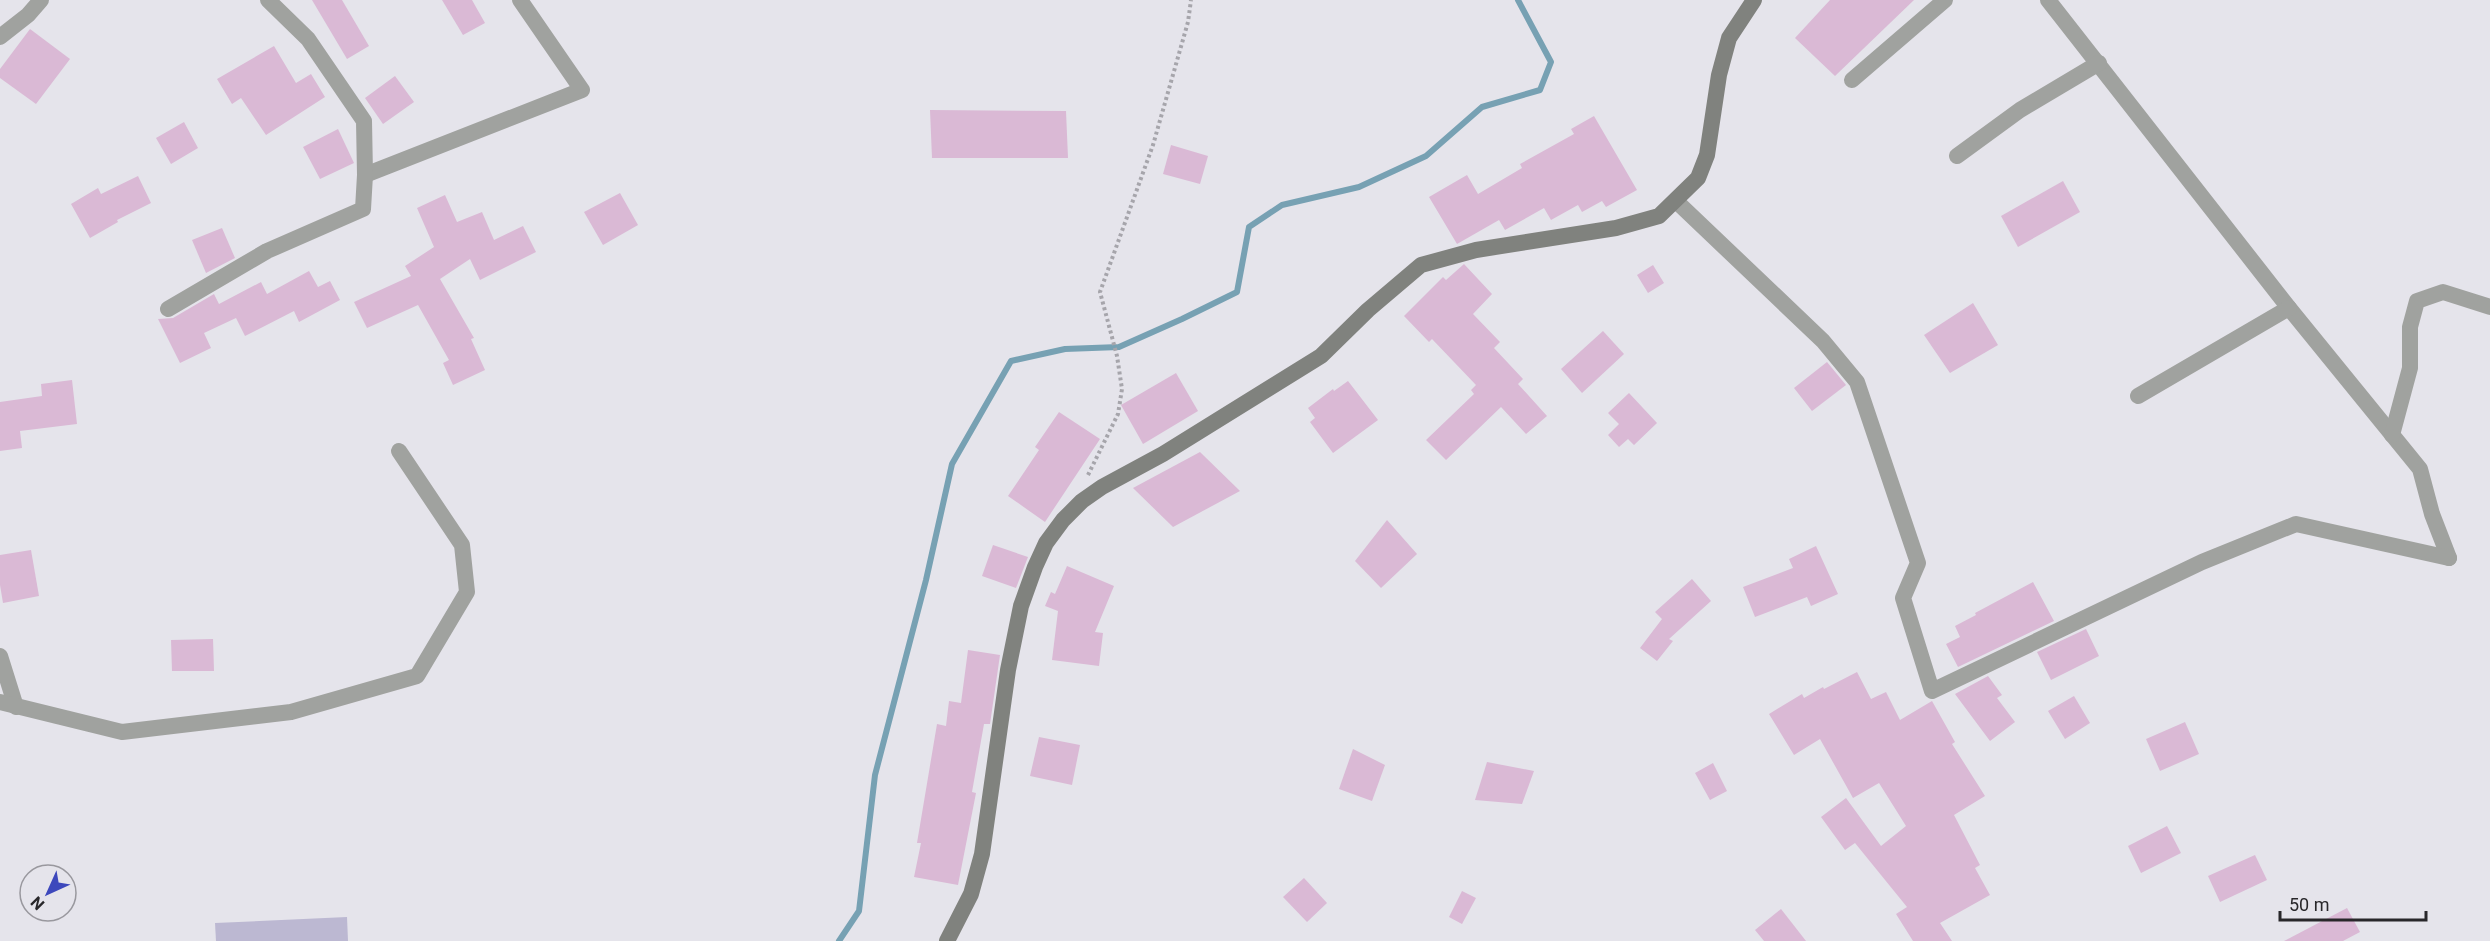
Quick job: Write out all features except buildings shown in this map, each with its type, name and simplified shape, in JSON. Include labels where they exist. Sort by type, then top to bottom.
[{"type":"main road","points":[[947,941],[971,894],[982,854],[1008,670],[1021,606],[1046,543],[1063,520],[1090,495],[1163,454],[1321,356],[1368,310],[1421,265],[1476,250],[1641,222],[1659,216],[1698,178],[1707,155],[1719,75],[1729,38],[1754,0]]},
{"type":"street","points":[[0,37],[28,15],[41,0]]},
{"type":"street","points":[[168,309],[267,250],[363,209],[364,121],[308,39],[268,0]]},
{"type":"street","points":[[365,175],[582,90],[520,0]]},
{"type":"street","points":[[1852,80],[1945,0]]},
{"type":"street","points":[[1676,201],[1823,340],[1857,382],[1918,563],[1903,598],[1932,691],[2202,562],[2296,524],[2448,558],[2432,514],[2420,469],[2289,308],[2048,0]]},
{"type":"street","points":[[1957,156],[2020,110],[2099,63]]},
{"type":"street","points":[[2392,435],[2410,368],[2410,327],[2417,301],[2443,292],[2490,307]]},
{"type":"street","points":[[2138,396],[2289,308]]},
{"type":"street","points":[[0,656],[8,705],[122,732],[291,712],[417,676],[467,592],[462,545],[399,451]]},
{"type":"path","points":[[1090,495],[1088,472],[1118,414],[1122,389],[1117,356],[1100,292],[1153,145],[1188,22],[1191,0]]},
{"type":"shaded area","points":[[347,917],[348,941],[216,941],[215,923]]},
{"type":"waterway","points":[[839,941],[859,911],[875,775],[926,580],[952,464],[1011,361],[1065,349],[1119,347],[1237,292],[1249,227],[1282,205],[1359,187],[1426,156],[1482,107],[1540,90],[1551,62],[1518,0]]}]
